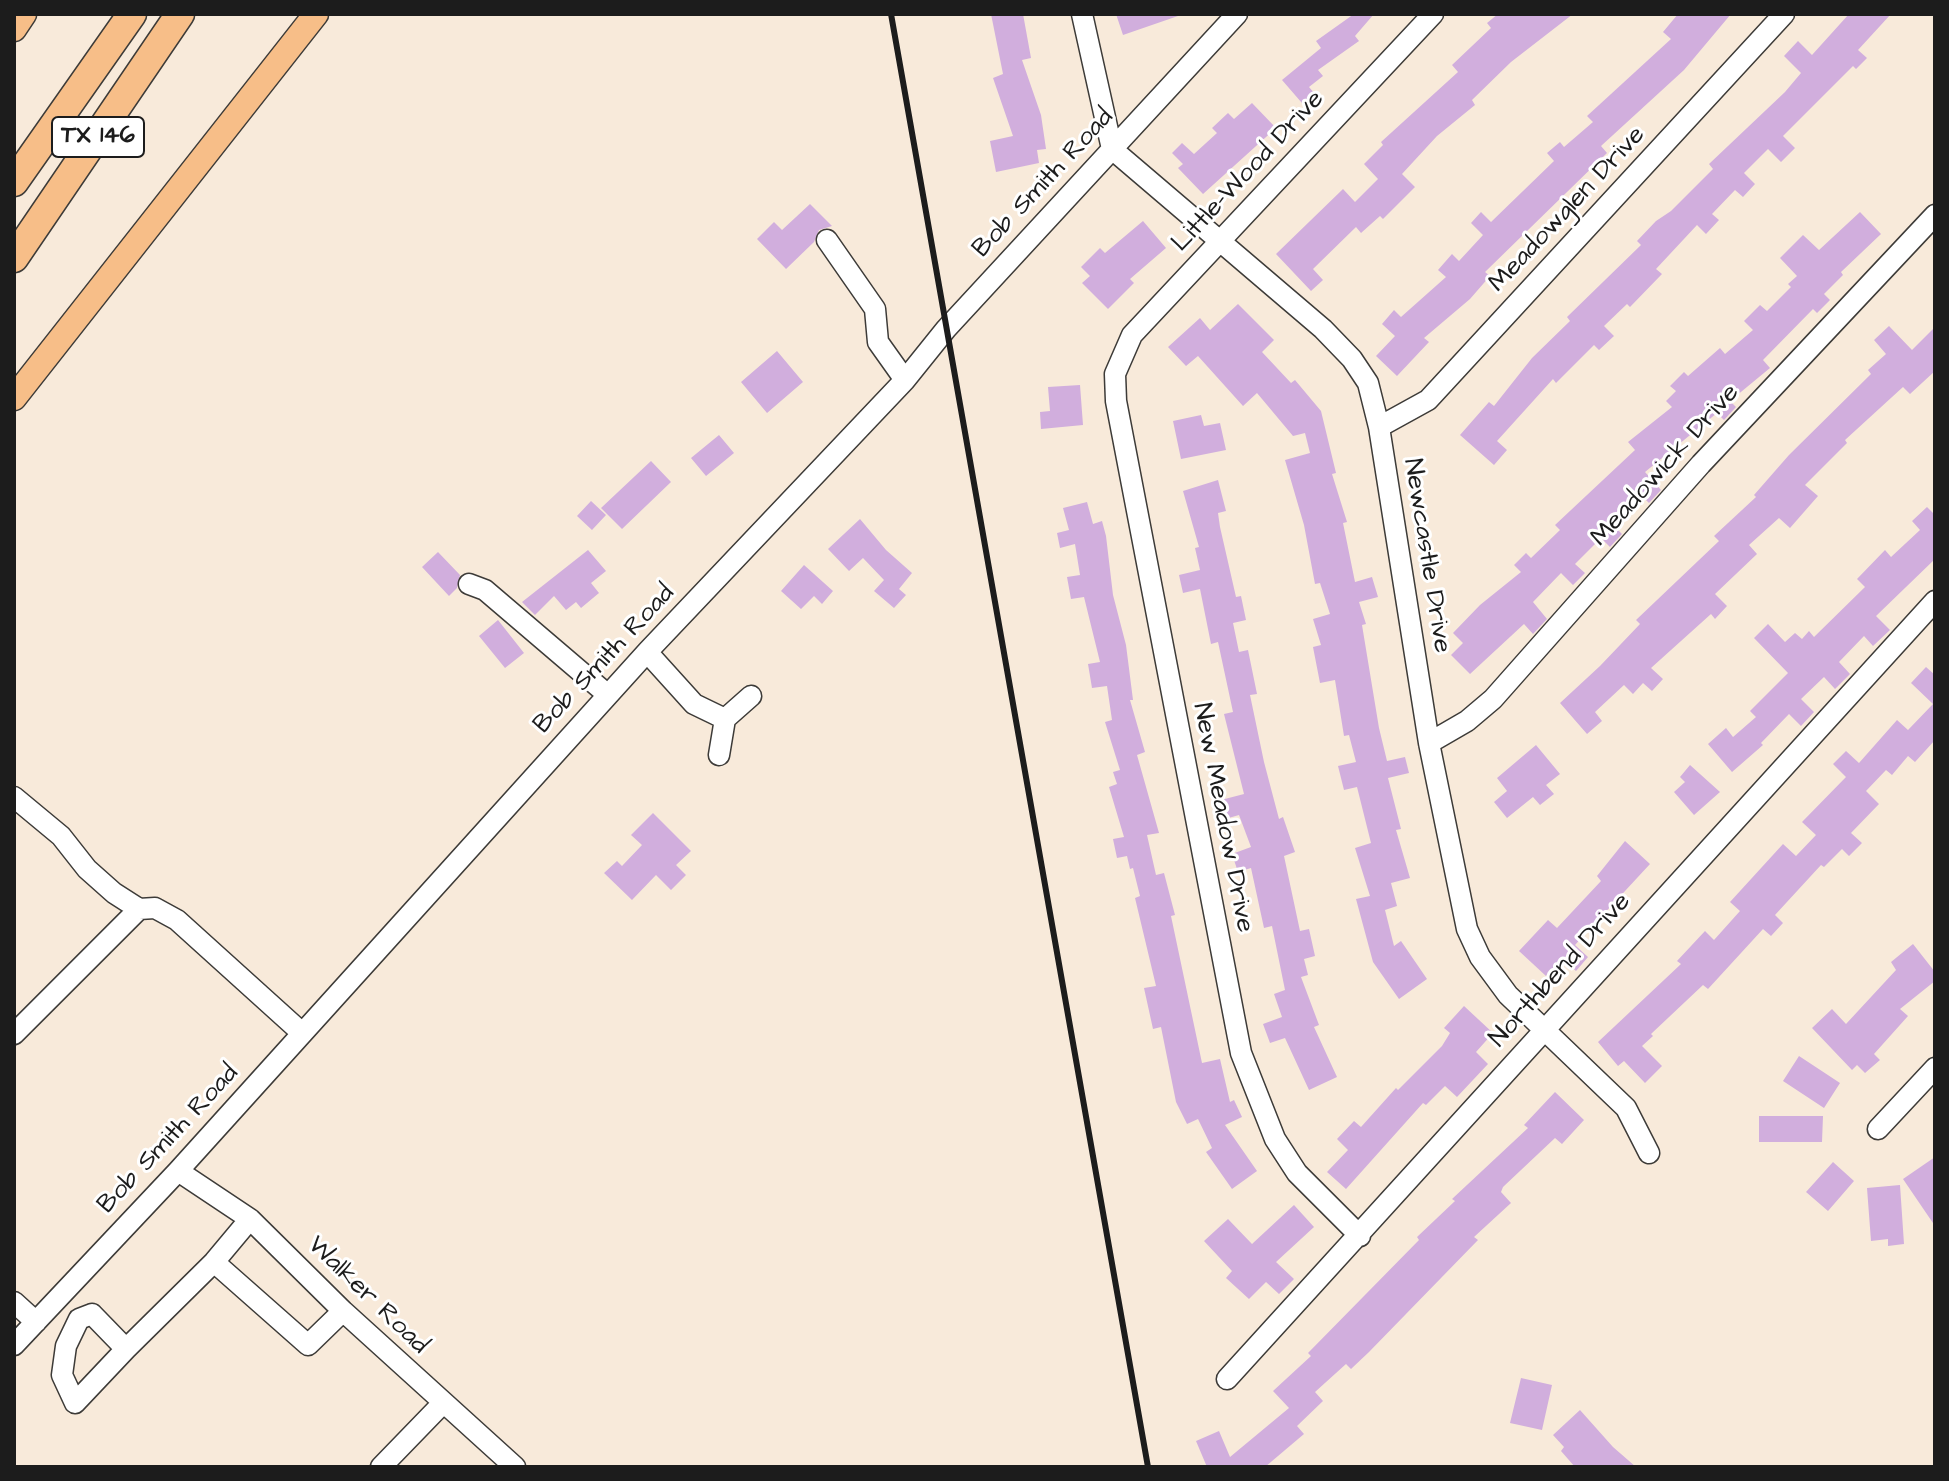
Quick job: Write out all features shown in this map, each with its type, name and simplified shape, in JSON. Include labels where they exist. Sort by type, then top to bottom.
[{"type":"highway","name":"TX 146","points":[[14,182],[132,14]]},
{"type":"highway","name":"TX 146","points":[[14,258],[180,14]]},
{"type":"main road","points":[[14,29],[24,14]]},
{"type":"main road","points":[[14,398],[316,14]]},
{"type":"street","points":[[1082,14],[1112,149]]},
{"type":"street","name":"Bob Smith Road","points":[[14,1345],[178,1171],[647,652],[905,380],[946,329],[1237,14]]},
{"type":"street","name":"Little-Wood Drive","points":[[1115,374],[1132,335],[1433,14]]},
{"type":"street","name":"Meadowglen Drive","points":[[1379,427],[1428,400],[1784,14]]},
{"type":"street","name":"Newcastle Drive","points":[[1112,149],[1323,329],[1352,359],[1368,383],[1379,427],[1429,743],[1467,929],[1480,957],[1508,995],[1626,1108],[1649,1153]]},
{"type":"street","name":"Meadowick Drive","points":[[1429,743],[1467,721],[1493,699],[1701,464],[1935,215]]},
{"type":"street","points":[[827,240],[875,309],[878,342],[905,380]]},
{"type":"street","name":"New Meadow Drive","points":[[1115,374],[1116,401],[1241,1053],[1275,1139],[1297,1173],[1360,1236]]},
{"type":"street","points":[[469,584],[485,590],[608,695]]},
{"type":"street","name":"Northbend Drive","points":[[1227,1379],[1360,1236],[1543,1028],[1935,601]]},
{"type":"street","points":[[647,652],[694,704],[725,719]]},
{"type":"street","points":[[719,755],[725,719],[751,696]]},
{"type":"street","points":[[14,797],[61,836],[87,869],[139,909],[155,908],[177,920],[302,1033]]},
{"type":"street","points":[[14,1034],[139,909]]},
{"type":"street","points":[[1878,1129],[1935,1068]]},
{"type":"street","name":"Walker Road","points":[[178,1171],[250,1219],[343,1311],[515,1467]]},
{"type":"street","points":[[126,1349],[214,1262],[250,1219]]},
{"type":"street","points":[[214,1262],[308,1345],[343,1311]]},
{"type":"street","points":[[14,1302],[36,1322]]},
{"type":"street","points":[[381,1467],[443,1403]]},
{"type":"building","points":[[991,14],[1023,14],[1031,58],[1022,60],[1041,115],[1046,149],[1037,150],[1039,163],[996,172],[990,141],[1013,136],[993,78],[1003,74]]},
{"type":"building","points":[[1116,14],[1178,14],[1178,16],[1123,35]]},
{"type":"building","points":[[1354,14],[1374,14],[1355,36],[1359,41],[1318,70],[1323,76],[1309,87],[1320,100],[1308,110],[1282,80],[1321,48],[1316,41]]},
{"type":"building","points":[[1498,14],[1573,14],[1511,62],[1472,100],[1475,105],[1437,136],[1402,174],[1415,187],[1383,219],[1380,216],[1361,233],[1356,227],[1313,269],[1323,280],[1311,291],[1276,254],[1343,189],[1355,202],[1378,179],[1364,164],[1383,145],[1381,142],[1458,72],[1452,65],[1491,28],[1487,23]]},
{"type":"building","points":[[1678,14],[1731,14],[1684,70],[1601,146],[1607,153],[1485,272],[1490,276],[1470,299],[1424,338],[1429,342],[1397,376],[1376,356],[1395,336],[1382,324],[1394,310],[1401,317],[1446,277],[1438,270],[1452,254],[1459,261],[1483,235],[1471,223],[1481,212],[1491,222],[1554,161],[1547,153],[1560,142],[1564,147],[1593,122],[1587,116],[1671,39],[1663,32]]},
{"type":"building","points":[[1849,14],[1891,14],[1858,50],[1867,58],[1856,69],[1853,66],[1783,136],[1795,148],[1781,162],[1768,149],[1744,173],[1755,184],[1743,197],[1735,190],[1712,214],[1719,220],[1706,234],[1697,225],[1656,269],[1662,274],[1630,307],[1627,304],[1604,326],[1614,336],[1599,350],[1594,345],[1556,383],[1553,379],[1497,441],[1507,450],[1494,465],[1460,435],[1489,402],[1494,406],[1532,358],[1570,321],[1567,317],[1641,245],[1637,241],[1656,221],[1671,211],[1713,169],[1709,164],[1785,92],[1801,73],[1784,56],[1798,41],[1812,55]]},
{"type":"building","points":[[1252,103],[1276,128],[1203,194],[1178,168],[1183,164],[1172,153],[1182,143],[1194,154],[1217,133],[1212,128],[1228,113],[1234,119]]},
{"type":"building","points":[[810,204],[832,226],[819,230],[814,242],[786,269],[757,239],[774,222],[782,230]]},
{"type":"building","points":[[1860,212],[1881,234],[1841,272],[1843,275],[1824,294],[1830,300],[1817,313],[1813,309],[1763,360],[1770,368],[1730,401],[1736,407],[1724,420],[1717,413],[1645,472],[1661,490],[1649,503],[1638,492],[1608,520],[1622,534],[1610,547],[1601,538],[1575,564],[1585,573],[1573,585],[1561,573],[1533,602],[1547,619],[1533,634],[1524,624],[1470,674],[1451,655],[1463,643],[1453,633],[1480,605],[1521,572],[1514,565],[1526,553],[1531,558],[1560,530],[1555,525],[1635,450],[1628,442],[1672,407],[1666,401],[1676,391],[1670,386],[1684,372],[1688,376],[1720,348],[1725,354],[1753,330],[1744,321],[1760,305],[1767,311],[1791,287],[1788,284],[1797,276],[1780,258],[1803,235],[1819,250]]},
{"type":"building","points":[[1143,221],[1166,248],[1130,279],[1134,283],[1108,309],[1082,283],[1090,276],[1081,267],[1100,248],[1105,253]]},
{"type":"building","points":[[1238,304],[1274,340],[1262,352],[1291,383],[1295,380],[1321,411],[1336,473],[1332,474],[1347,522],[1343,523],[1355,582],[1372,577],[1378,597],[1359,602],[1366,624],[1362,625],[1379,728],[1387,761],[1405,757],[1409,773],[1388,778],[1401,829],[1396,830],[1410,878],[1391,883],[1397,906],[1385,910],[1394,946],[1401,941],[1427,979],[1399,999],[1373,962],[1356,899],[1370,896],[1355,848],[1371,843],[1357,787],[1344,790],[1338,766],[1356,762],[1349,735],[1344,736],[1335,680],[1320,683],[1313,647],[1321,645],[1313,619],[1330,614],[1320,583],[1315,584],[1304,525],[1285,460],[1310,453],[1305,433],[1293,436],[1257,393],[1243,406],[1198,356],[1186,366],[1168,347],[1200,318],[1210,330]]},
{"type":"building","points":[[1889,326],[1912,350],[1935,327],[1935,371],[1910,394],[1903,387],[1845,440],[1847,443],[1805,485],[1818,496],[1790,528],[1779,518],[1749,545],[1757,554],[1715,594],[1727,606],[1715,619],[1711,614],[1651,668],[1663,679],[1652,691],[1643,683],[1633,694],[1624,685],[1595,712],[1602,721],[1587,734],[1560,703],[1640,624],[1636,620],[1719,541],[1714,536],[1756,497],[1754,495],[1789,455],[1871,374],[1868,370],[1886,354],[1874,340]]},
{"type":"building","points":[[777,351],[803,382],[767,413],[741,382]]},
{"type":"building","points":[[1080,385],[1083,425],[1041,429],[1040,412],[1050,411],[1048,387]]},
{"type":"building","points":[[1201,415],[1204,426],[1220,423],[1226,450],[1181,459],[1173,421]]},
{"type":"building","points":[[719,435],[734,453],[706,476],[691,458]]},
{"type":"building","points":[[651,461],[671,482],[622,529],[601,508]]},
{"type":"building","points":[[1218,480],[1226,511],[1218,513],[1220,527],[1236,597],[1241,596],[1246,620],[1233,623],[1239,652],[1248,650],[1257,694],[1250,695],[1264,762],[1279,819],[1283,817],[1295,852],[1284,856],[1300,931],[1309,929],[1315,956],[1304,959],[1308,975],[1301,977],[1319,1025],[1314,1027],[1337,1077],[1309,1090],[1285,1038],[1270,1043],[1263,1024],[1282,1017],[1274,994],[1285,990],[1272,926],[1264,928],[1251,868],[1238,872],[1232,854],[1251,847],[1239,815],[1225,819],[1221,800],[1244,794],[1224,714],[1233,712],[1218,642],[1211,644],[1200,589],[1183,593],[1179,575],[1200,570],[1195,548],[1199,547],[1183,491]]},
{"type":"building","points":[[591,501],[606,515],[592,530],[577,516]]},
{"type":"building","points":[[1087,502],[1093,524],[1102,521],[1106,536],[1113,595],[1126,645],[1133,700],[1130,700],[1145,752],[1137,755],[1159,833],[1147,835],[1156,875],[1164,873],[1175,915],[1171,916],[1202,1063],[1220,1059],[1230,1102],[1234,1100],[1242,1117],[1225,1125],[1257,1171],[1232,1189],[1206,1152],[1212,1148],[1198,1119],[1187,1124],[1176,1102],[1161,1027],[1153,1029],[1144,988],[1156,986],[1135,898],[1140,896],[1133,868],[1130,869],[1127,856],[1117,858],[1113,839],[1124,837],[1109,787],[1117,784],[1113,772],[1120,770],[1105,722],[1112,720],[1107,686],[1092,688],[1088,664],[1100,662],[1084,597],[1071,599],[1067,577],[1080,575],[1075,544],[1060,548],[1057,533],[1069,530],[1063,508]]},
{"type":"building","points":[[1927,507],[1935,515],[1935,559],[1876,616],[1890,630],[1873,646],[1864,636],[1839,662],[1850,674],[1835,689],[1824,677],[1801,699],[1814,712],[1801,726],[1789,714],[1761,743],[1763,745],[1732,772],[1708,744],[1726,728],[1733,737],[1756,717],[1750,711],[1788,673],[1754,638],[1768,624],[1785,642],[1795,633],[1802,639],[1809,631],[1814,637],[1865,587],[1857,579],[1885,550],[1891,557],[1920,530],[1912,521]]},
{"type":"building","points":[[860,519],[886,550],[912,573],[899,589],[906,595],[894,608],[874,591],[884,580],[863,558],[849,571],[828,549]]},
{"type":"building","points":[[588,550],[606,571],[591,583],[599,593],[581,608],[576,602],[566,610],[554,596],[535,615],[522,602]]},
{"type":"building","points":[[438,552],[460,575],[457,588],[449,596],[422,567]]},
{"type":"building","points":[[804,565],[833,591],[822,604],[814,596],[801,609],[781,591]]},
{"type":"building","points":[[498,620],[524,653],[505,668],[479,636]]},
{"type":"building","points":[[1926,667],[1935,675],[1935,740],[1915,762],[1908,756],[1892,775],[1886,770],[1866,791],[1879,804],[1851,833],[1862,843],[1849,856],[1842,849],[1824,867],[1821,865],[1775,915],[1783,923],[1771,936],[1763,929],[1708,989],[1703,985],[1651,1034],[1653,1036],[1642,1046],[1662,1066],[1645,1083],[1624,1061],[1618,1066],[1598,1042],[1681,964],[1677,961],[1705,931],[1714,940],[1740,911],[1730,902],[1783,844],[1796,856],[1816,835],[1802,822],[1846,777],[1833,764],[1846,751],[1859,763],[1897,720],[1908,730],[1933,704],[1911,683]]},
{"type":"building","points":[[1536,745],[1560,774],[1546,785],[1554,794],[1540,805],[1533,797],[1507,818],[1494,802],[1507,791],[1497,778]]},
{"type":"building","points":[[1690,765],[1720,792],[1694,815],[1674,792],[1685,782],[1680,777]]},
{"type":"building","points":[[653,813],[691,851],[676,865],[686,875],[671,890],[656,875],[632,900],[604,873],[617,861],[622,866],[642,845],[631,835]]},
{"type":"building","points":[[1625,841],[1650,864],[1575,945],[1588,957],[1576,971],[1562,958],[1546,976],[1519,951],[1548,920],[1557,928],[1601,881],[1597,876]]},
{"type":"building","points":[[1913,944],[1935,972],[1935,981],[1900,1009],[1908,1016],[1874,1054],[1880,1060],[1865,1073],[1857,1065],[1852,1070],[1812,1028],[1832,1009],[1846,1024],[1896,970],[1891,962]]},
{"type":"building","points":[[1464,1006],[1493,1033],[1476,1052],[1488,1064],[1457,1097],[1445,1086],[1426,1105],[1423,1103],[1346,1189],[1327,1172],[1348,1150],[1337,1139],[1354,1121],[1361,1127],[1396,1088],[1398,1090],[1442,1046],[1450,1033],[1444,1028]]},
{"type":"building","points":[[1799,1056],[1840,1083],[1824,1108],[1783,1081]]},
{"type":"building","points":[[1555,1092],[1584,1120],[1562,1144],[1555,1138],[1503,1187],[1501,1192],[1511,1203],[1474,1237],[1478,1240],[1351,1369],[1346,1364],[1315,1392],[1323,1401],[1297,1426],[1304,1434],[1265,1467],[1207,1467],[1196,1441],[1219,1431],[1230,1457],[1289,1408],[1273,1391],[1311,1356],[1308,1353],[1419,1240],[1417,1237],[1455,1201],[1452,1199],[1528,1128],[1524,1125]]},
{"type":"building","points":[[1759,1116],[1823,1116],[1822,1142],[1759,1142]]},
{"type":"building","points":[[1935,1157],[1935,1226],[1903,1179]]},
{"type":"building","points":[[1833,1162],[1854,1181],[1828,1211],[1806,1192]]},
{"type":"building","points":[[1900,1185],[1904,1244],[1888,1246],[1888,1239],[1871,1241],[1867,1188]]},
{"type":"building","points":[[1294,1205],[1314,1227],[1276,1262],[1294,1279],[1279,1294],[1266,1282],[1249,1299],[1226,1278],[1232,1271],[1204,1241],[1228,1219],[1252,1244]]},
{"type":"building","points":[[1521,1378],[1552,1385],[1542,1430],[1510,1423]]},
{"type":"building","points":[[1580,1410],[1636,1467],[1575,1467],[1561,1451],[1564,1447],[1553,1435]]},
{"type":"railway","points":[[891,14],[1148,1467]]}]
